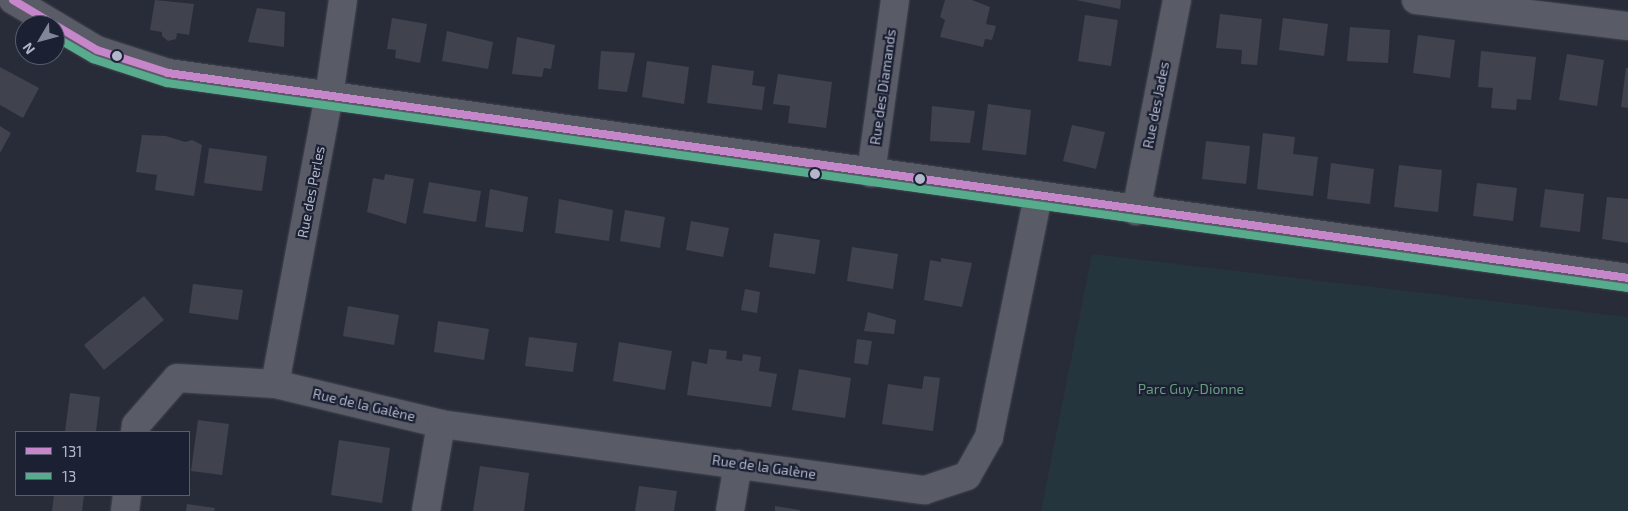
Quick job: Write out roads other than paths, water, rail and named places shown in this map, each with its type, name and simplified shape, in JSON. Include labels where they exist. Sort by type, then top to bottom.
[{"type":"street","points":[[13,0],[97,50],[168,73],[1136,211],[1628,278]]},
{"type":"street","name":"Rue des Perles","points":[[275,384],[329,96],[343,0]]},
{"type":"street","name":"Rue des Diamands","points":[[871,173],[894,0]]},
{"type":"street","name":"Rue des Jades","points":[[1136,211],[1177,0]]},
{"type":"street","points":[[1416,0],[1447,2],[1628,26]]},
{"type":"street","name":"Rue de la Galène","points":[[135,431],[136,425],[177,378],[275,384],[441,424],[925,490],[967,476],[989,437],[1038,197]]},
{"type":"street","points":[[426,511],[441,424]]},
{"type":"street","points":[[730,511],[738,464]]},
{"type":"street","points":[[125,511],[127,496]]},
{"type":"park label","name":"Parc Guy-Dionne","points":[[1191,389]]}]
